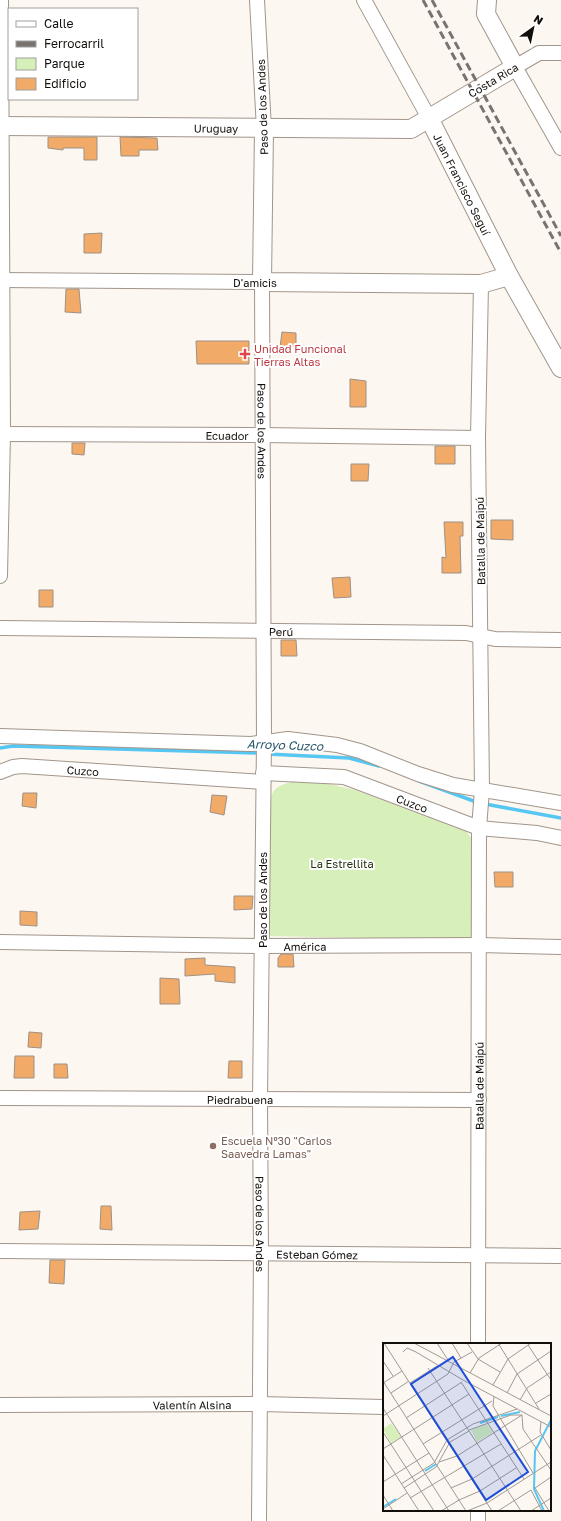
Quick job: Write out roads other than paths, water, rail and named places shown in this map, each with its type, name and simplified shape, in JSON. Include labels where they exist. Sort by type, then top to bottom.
[{"type":"street","points":[[0,576],[2,434],[1,0]]},
{"type":"street","name":"Paso de los Andes","points":[[257,0],[264,129],[261,435],[264,630],[260,1100],[260,1521]]},
{"type":"street","name":"Juan Francisco Seguí","points":[[364,0],[429,118],[509,276],[561,368]]},
{"type":"street","points":[[484,5],[515,67],[561,148]]},
{"type":"street","name":"Costa Rica","points":[[429,118],[539,53],[561,53]]},
{"type":"street","name":"Uruguay","points":[[1,126],[411,129],[429,118]]},
{"type":"street","name":"D'amicis","points":[[2,280],[482,284],[509,276]]},
{"type":"street","name":"Batalla de Maipú","points":[[478,1343],[480,1255],[479,828],[482,793],[478,438],[482,284]]},
{"type":"street","name":"Ecuador","points":[[2,434],[478,438]]},
{"type":"street","name":"Perú","points":[[0,628],[466,633],[495,639],[561,640]]},
{"type":"street","points":[[0,736],[252,744],[263,750],[288,739],[337,745],[360,751],[418,774],[482,793],[561,803]]},
{"type":"street","name":"Cuzco","points":[[0,772],[22,766],[263,778],[344,777],[479,828],[538,833],[561,838]]},
{"type":"street","name":"América","points":[[0,942],[262,946],[479,945],[561,947]]},
{"type":"street","name":"Piedrabuena","points":[[0,1098],[479,1100]]},
{"type":"street","name":"Esteban Gómez","points":[[0,1251],[561,1256]]},
{"type":"street","name":"Valentín Alsina","points":[[0,1405],[260,1404],[383,1407]]},
{"type":"waterway","name":"Arroyo Cuzco","points":[[0,748],[13,746],[260,753]]},
{"type":"waterway","name":"Arroyo Cuzco","points":[[267,754],[349,758],[379,766]]},
{"type":"waterway","name":"Arroyo Cuzco","points":[[419,781],[479,803]]},
{"type":"waterway","name":"Arroyo Cuzco","points":[[485,804],[561,818]]},
{"type":"railway","points":[[423,0],[561,253]]},
{"type":"railway","points":[[432,0],[561,236]]},
{"type":"place","name":"Unidad Funcional Tierras Altas","points":[[245,354]]},
{"type":"place","name":"Escuela Nº30 \"Carlos Saavedra Lamas\"","points":[[213,1146]]},
{"type":"park label","name":"La Estrellita","points":[[342,863]]}]
